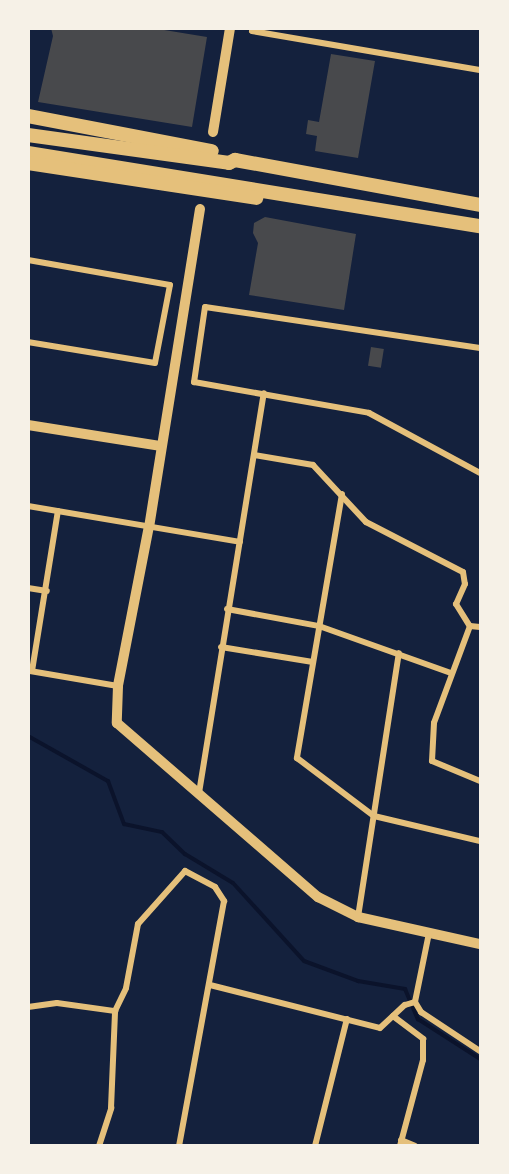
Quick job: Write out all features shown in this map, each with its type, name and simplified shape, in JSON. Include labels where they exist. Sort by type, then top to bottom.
[{"type":"highway","points":[[28,116],[230,155],[235,160],[480,206]]},
{"type":"highway","points":[[28,135],[70,138],[229,163],[235,160]]},
{"type":"highway","points":[[28,153],[334,201],[341,206]]},
{"type":"highway","points":[[28,163],[193,190],[334,208],[341,206],[480,226]]},
{"type":"street","points":[[213,132],[230,28]]},
{"type":"street","points":[[253,28],[252,32],[480,70]]},
{"type":"street","points":[[200,209],[149,526],[118,686],[117,723],[318,897],[358,916],[480,944]]},
{"type":"street","points":[[28,260],[170,285],[156,363],[28,342]]},
{"type":"street","points":[[480,348],[205,307],[194,382],[369,413],[480,473]]},
{"type":"street","points":[[199,793],[227,609],[264,393]]},
{"type":"street","points":[[28,425],[161,446]]},
{"type":"street","points":[[255,455],[313,465],[366,522],[463,572],[465,584],[456,604],[470,626]]},
{"type":"street","points":[[342,494],[297,758],[374,816],[480,841]]},
{"type":"street","points":[[28,506],[240,542]]},
{"type":"street","points":[[58,511],[47,591],[30,671],[118,686]]},
{"type":"street","points":[[28,588],[47,591]]},
{"type":"street","points":[[227,609],[319,626],[451,673]]},
{"type":"street","points":[[470,626],[480,627]]},
{"type":"street","points":[[470,626],[434,723],[432,761],[480,780]]},
{"type":"street","points":[[221,647],[313,662]]},
{"type":"street","points":[[358,916],[399,653]]},
{"type":"street","points":[[99,1146],[111,1108],[115,1011],[126,988],[138,924],[185,871],[215,887],[225,901],[179,1146]]},
{"type":"street","points":[[429,933],[415,1002],[421,1012],[480,1051]]},
{"type":"street","points":[[210,985],[380,1028],[405,1005],[415,1002]]},
{"type":"street","points":[[28,1007],[57,1002],[115,1011]]},
{"type":"street","points":[[393,1016],[423,1039],[423,1060],[401,1143],[415,1146]]},
{"type":"street","points":[[315,1146],[347,1019]]},
{"type":"building","points":[[51,28],[152,28],[207,37],[192,127],[38,102],[53,36]]},
{"type":"building","points":[[331,54],[375,61],[358,158],[315,151],[317,136],[306,134],[308,120],[319,122]]},
{"type":"building","points":[[265,217],[356,234],[344,310],[249,295],[258,243],[253,233],[254,223]]},
{"type":"building","points":[[371,347],[384,349],[381,368],[368,366]]},
{"type":"waterway","points":[[28,736],[108,781],[124,824],[162,832],[185,854],[233,883],[304,961],[358,981],[405,989],[418,1019],[480,1059]]}]
